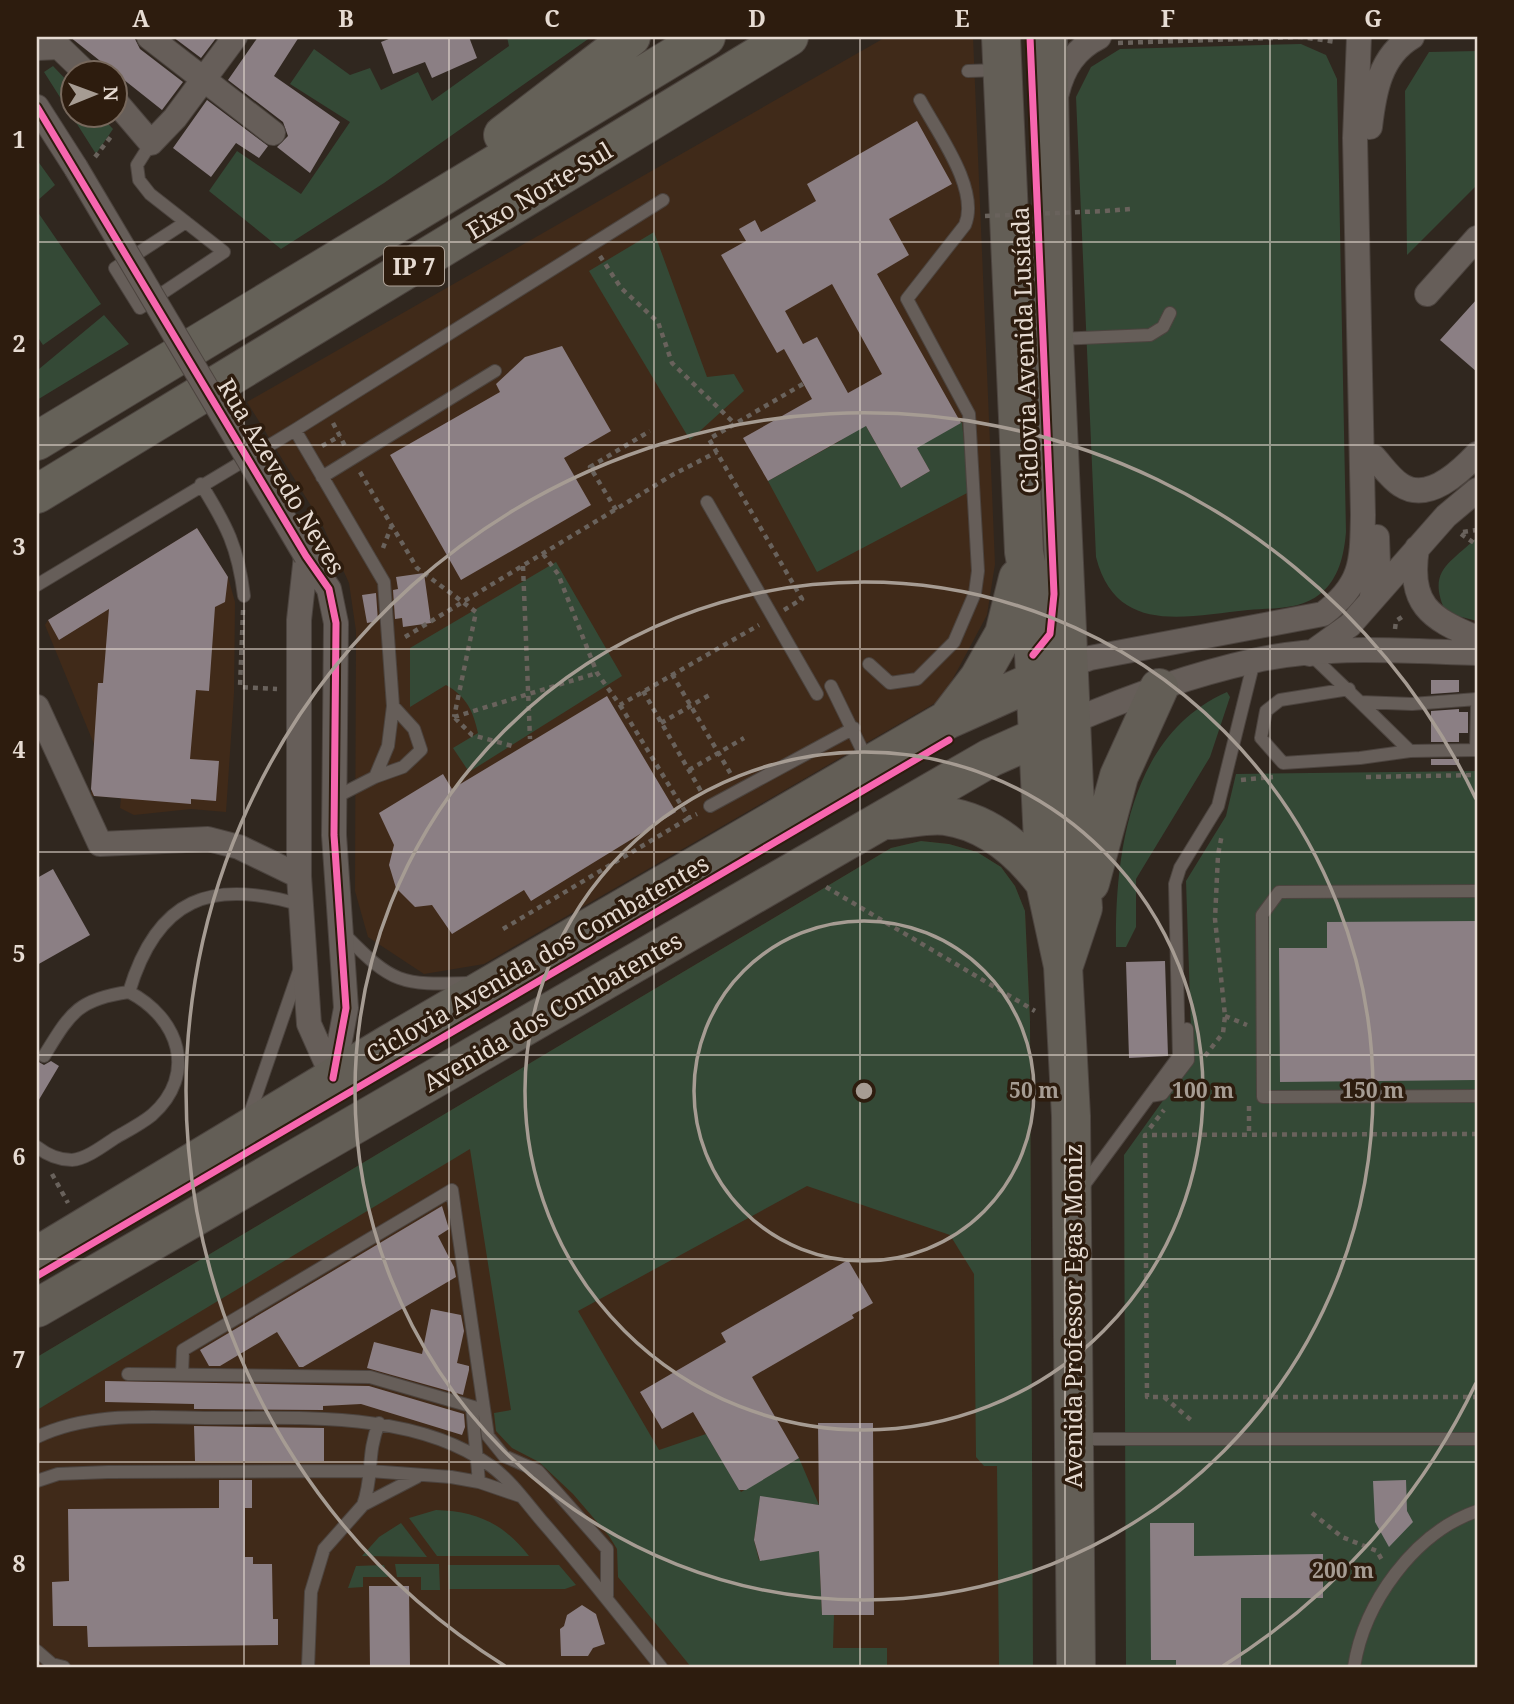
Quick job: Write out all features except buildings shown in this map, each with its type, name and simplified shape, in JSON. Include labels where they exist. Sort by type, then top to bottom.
[{"type":"highway","points":[[325,268],[631,37]]},
{"type":"highway","name":"Eixo Norte-Sul","points":[[37,441],[706,37]]},
{"type":"highway","name":"Eixo Norte-Sul","points":[[37,494],[789,37]]},
{"type":"main road","points":[[1048,37],[1054,339],[1051,674],[1054,729]]},
{"type":"main road","points":[[990,59],[1024,552],[1051,674]]},
{"type":"main road","points":[[947,720],[979,678],[1004,634],[1024,552]]},
{"type":"main road","points":[[37,1256],[494,983],[947,720],[1051,674]]},
{"type":"main road","points":[[1083,908],[1119,776],[1159,688]]},
{"type":"main road","name":"Avenida dos Combatentes","points":[[37,1308],[990,758],[1054,729]]},
{"type":"main road","name":"Avenida Professor Egas Moniz","points":[[1054,729],[1045,883],[1063,966],[1066,1029],[1072,1203],[1076,1667]]},
{"type":"main road","name":"Avenida Professor Egas Moniz","points":[[1054,729],[1083,908],[1063,966]]},
{"type":"main road","points":[[881,821],[944,816],[977,825],[1010,843],[1045,883]]},
{"type":"main road","points":[[333,1078],[356,1125]]},
{"type":"street","points":[[149,37],[273,133]]},
{"type":"street","points":[[130,118],[151,143],[203,81],[235,37]]},
{"type":"street","points":[[1371,601],[1378,565],[1367,144],[1375,89],[1391,54],[1412,37]]},
{"type":"street","points":[[1051,674],[1090,658],[1323,614],[1343,599],[1353,583],[1362,561],[1363,515],[1356,138],[1359,41]]},
{"type":"street","points":[[1050,121],[1065,67],[1082,47],[1103,42]]},
{"type":"street","points":[[37,48],[59,47],[73,60]]},
{"type":"street","name":"Rua Azevedo Neves","points":[[37,107],[87,162],[306,556],[329,589],[336,623],[334,798],[339,928],[346,1008],[333,1078]]},
{"type":"street","points":[[1427,294],[1477,238]]},
{"type":"street","points":[[1374,457],[1401,486],[1414,489],[1435,488],[1458,473],[1477,454]]},
{"type":"street","points":[[1310,654],[1350,625],[1446,516],[1477,490]]},
{"type":"street","points":[[1417,548],[1415,584],[1422,603],[1444,624],[1477,638]]},
{"type":"street","name":"Rua Azevedo Neves","points":[[306,556],[300,600],[299,876],[309,1024],[333,1078]]},
{"type":"street","points":[[1054,729],[1159,688],[1255,660],[1310,654],[1394,651],[1477,653]]},
{"type":"street","points":[[37,707],[100,844],[208,839],[239,847],[299,876]]},
{"type":"lane","points":[[869,664],[890,683],[918,679],[954,642],[975,593],[978,571],[969,414],[907,299],[969,215],[968,197],[962,178],[920,100]]},
{"type":"lane","points":[[151,143],[137,165],[139,180],[150,194],[225,252],[140,308],[115,268],[186,222]]},
{"type":"lane","points":[[37,585],[326,411],[663,200]]},
{"type":"lane","points":[[1054,339],[1150,335],[1163,327],[1170,313]]},
{"type":"lane","points":[[322,477],[495,371]]},
{"type":"lane","points":[[295,430],[384,582],[393,706],[387,746],[375,777]]},
{"type":"lane","points":[[201,484],[222,518],[240,558],[244,596]]},
{"type":"lane","points":[[707,502],[817,694]]},
{"type":"lane","points":[[1310,654],[1410,751]]},
{"type":"lane","points":[[1072,1203],[1179,1056],[1175,884],[1180,868],[1218,806],[1255,660]]},
{"type":"lane","points":[[831,687],[854,728],[870,765]]},
{"type":"lane","points":[[1349,689],[1280,699],[1266,711],[1261,738],[1283,763],[1360,758],[1410,751],[1476,750],[1477,707]]},
{"type":"lane","points":[[1360,702],[1412,704],[1477,699]]},
{"type":"lane","points":[[334,798],[375,777],[402,767],[421,750],[414,729],[393,706]]},
{"type":"lane","points":[[710,806],[854,728]]},
{"type":"lane","points":[[1477,891],[1279,892],[1262,915],[1262,929],[1263,1097],[1477,1096]]},
{"type":"lane","points":[[129,992],[144,951],[162,926],[184,906],[208,897],[237,893],[264,894],[301,905]]},
{"type":"lane","points":[[339,928],[387,974],[407,982],[494,983]]},
{"type":"lane","points":[[244,1131],[304,954]]},
{"type":"lane","points":[[37,1147],[52,1156],[72,1160],[94,1151],[151,1115],[168,1096],[177,1080],[179,1060],[174,1037],[159,1013],[146,1001],[129,992],[106,996],[81,1005],[63,1025],[44,1056]]},
{"type":"lane","points":[[182,1374],[183,1350],[452,1190],[478,1408],[480,1482]]},
{"type":"lane","points":[[128,1374],[370,1377],[478,1408]]},
{"type":"lane","points":[[478,1408],[488,1436],[504,1455],[538,1471],[607,1549],[607,1596]]},
{"type":"lane","points":[[37,1437],[54,1429],[106,1418],[326,1419],[379,1423],[453,1446],[478,1458],[510,1481],[607,1596],[662,1667]]},
{"type":"lane","points":[[308,1667],[311,1592],[324,1549],[359,1508],[370,1487],[370,1446],[379,1423]]},
{"type":"lane","points":[[1072,1439],[1477,1439]]},
{"type":"lane","points":[[37,1481],[58,1474],[107,1472],[370,1471],[417,1477],[451,1477],[480,1482],[520,1496]]},
{"type":"lane","points":[[359,1508],[417,1477]]},
{"type":"lane","points":[[1354,1667],[1368,1618],[1392,1577],[1427,1541],[1477,1511]]},
{"type":"lane","points":[[37,1651],[52,1664],[64,1667]]},
{"type":"path","points":[[1103,42],[1301,37],[1359,41]]},
{"type":"path","points":[[87,162],[103,147]]},
{"type":"path","points":[[1072,204],[1073,217]]},
{"type":"path","points":[[985,216],[1131,209]]},
{"type":"path","points":[[592,244],[621,288],[658,322],[672,363],[735,424]]},
{"type":"path","points":[[802,599],[709,439],[803,384]]},
{"type":"path","points":[[326,411],[417,568],[476,612],[454,717]]},
{"type":"path","points":[[616,510],[590,467],[650,431]]},
{"type":"path","points":[[390,646],[717,452]]},
{"type":"path","points":[[1477,530],[1459,533],[1477,545]]},
{"type":"path","points":[[543,554],[558,573],[597,673],[620,705],[689,818]]},
{"type":"path","points":[[523,566],[526,696],[530,739]]},
{"type":"path","points":[[244,596],[240,687],[299,690]]},
{"type":"path","points":[[620,705],[773,617]]},
{"type":"path","points":[[454,717],[597,673]]},
{"type":"path","points":[[672,674],[740,789]]},
{"type":"path","points":[[503,929],[710,806],[643,691]]},
{"type":"path","points":[[661,723],[713,693]]},
{"type":"path","points":[[454,717],[472,735],[516,747]]},
{"type":"path","points":[[689,770],[744,738]]},
{"type":"path","points":[[1354,777],[1477,775]]},
{"type":"path","points":[[1236,792],[1239,781],[1245,778],[1286,777]]},
{"type":"path","points":[[1223,831],[1218,855],[1215,919],[1225,1016]]},
{"type":"path","points":[[796,869],[1066,1029]]},
{"type":"path","points":[[1477,1135],[1145,1135],[1147,1397],[1477,1397]]},
{"type":"path","points":[[37,1147],[83,1228]]},
{"type":"path","points":[[1164,1397],[1214,1440]]},
{"type":"path","points":[[1312,1513],[1342,1537],[1377,1551],[1392,1577]]},
{"type":"shaded area","points":[[886,37],[973,37],[995,564],[987,615],[942,699],[484,964],[424,974],[368,937],[355,891],[356,631],[349,583],[321,522],[247,402]]},
{"type":"shaded area","points":[[197,528],[228,577],[235,602],[234,693],[226,812],[191,809],[134,815],[120,808],[121,798],[91,796],[94,744],[45,625],[48,620]]},
{"type":"shaded area","points":[[921,841],[949,844],[977,852],[1001,867],[1015,886],[1025,911],[1030,1020],[1033,1667],[37,1667],[37,1357],[891,848]]},
{"type":"green space","points":[[507,37],[591,37],[384,183],[281,249],[209,191],[237,151],[301,194],[350,122],[290,84],[314,49],[350,75],[370,68],[381,90],[418,72],[432,101],[509,46]]},
{"type":"green space","points":[[1301,44],[1326,55],[1337,79],[1346,532],[1342,558],[1336,574],[1326,588],[1312,599],[1295,606],[1178,617],[1137,610],[1119,599],[1106,582],[1096,557],[1076,97],[1091,67],[1120,49]]},
{"type":"green space","points":[[1477,51],[1477,185],[1407,255],[1405,91],[1429,52]]},
{"type":"green space","points":[[53,66],[60,73],[60,97],[44,72]]},
{"type":"green space","points":[[81,130],[112,130],[96,154]]},
{"type":"green space","points":[[37,160],[55,185],[37,201]]},
{"type":"green space","points":[[37,211],[101,304],[43,345],[37,336]]},
{"type":"green space","points":[[654,232],[707,377],[734,374],[744,391],[690,440],[589,271]]},
{"type":"green space","points":[[104,315],[129,344],[37,400],[37,367],[39,369]]},
{"type":"green space","points":[[857,410],[901,488],[930,471],[916,447],[962,422],[969,492],[817,572],[768,481],[840,441]]},
{"type":"green space","points":[[1477,537],[1477,621],[1446,613],[1439,587],[1444,569]]},
{"type":"green space","points":[[556,562],[622,676],[469,772],[453,748],[478,733],[471,711],[459,694],[446,685],[410,707],[410,648]]},
{"type":"green space","points":[[1227,692],[1230,697],[1210,757],[1136,879],[1136,927],[1126,947],[1116,947],[1119,873],[1125,836],[1135,800],[1149,767],[1169,737],[1194,711]]},
{"type":"green space","points":[[1477,771],[1477,1667],[1126,1667],[1124,1155],[1192,1060],[1186,881],[1226,816],[1236,774]]},
{"type":"green space","points":[[921,841],[949,844],[977,852],[1001,867],[1015,886],[1025,911],[1030,1020],[1033,1667],[999,1667],[997,1466],[984,1466],[976,1457],[974,1274],[950,1235],[807,1186],[578,1311],[659,1450],[706,1434],[741,1492],[799,1458],[819,1505],[760,1497],[754,1540],[759,1560],[819,1551],[822,1615],[834,1615],[833,1648],[887,1648],[887,1667],[691,1667],[618,1577],[617,1549],[609,1536],[573,1494],[539,1462],[512,1448],[496,1431],[494,1413],[511,1410],[470,1149],[37,1410],[37,1357],[891,848]]},
{"type":"green space","points":[[436,1510],[464,1513],[489,1521],[510,1535],[529,1556],[437,1556],[409,1518]]},
{"type":"green space","points":[[401,1523],[427,1557],[362,1556],[379,1537]]},
{"type":"green space","points":[[395,1564],[439,1564],[440,1590],[421,1590],[421,1577],[397,1577]]},
{"type":"green space","points":[[384,1565],[388,1577],[363,1577],[363,1587],[348,1588],[356,1566]]},
{"type":"green space","points":[[448,1565],[559,1565],[576,1585],[565,1589],[449,1589]]},
{"type":"cycle path","name":"Ciclovia Avenida Lusíada","points":[[1030,37],[1054,594],[1050,634],[1033,655]]},
{"type":"cycle path","points":[[37,107],[306,556],[329,589],[336,623],[334,835],[346,1008],[333,1078]]},
{"type":"cycle path","name":"Ciclovia Avenida dos Combatentes","points":[[37,1276],[949,740]]}]
